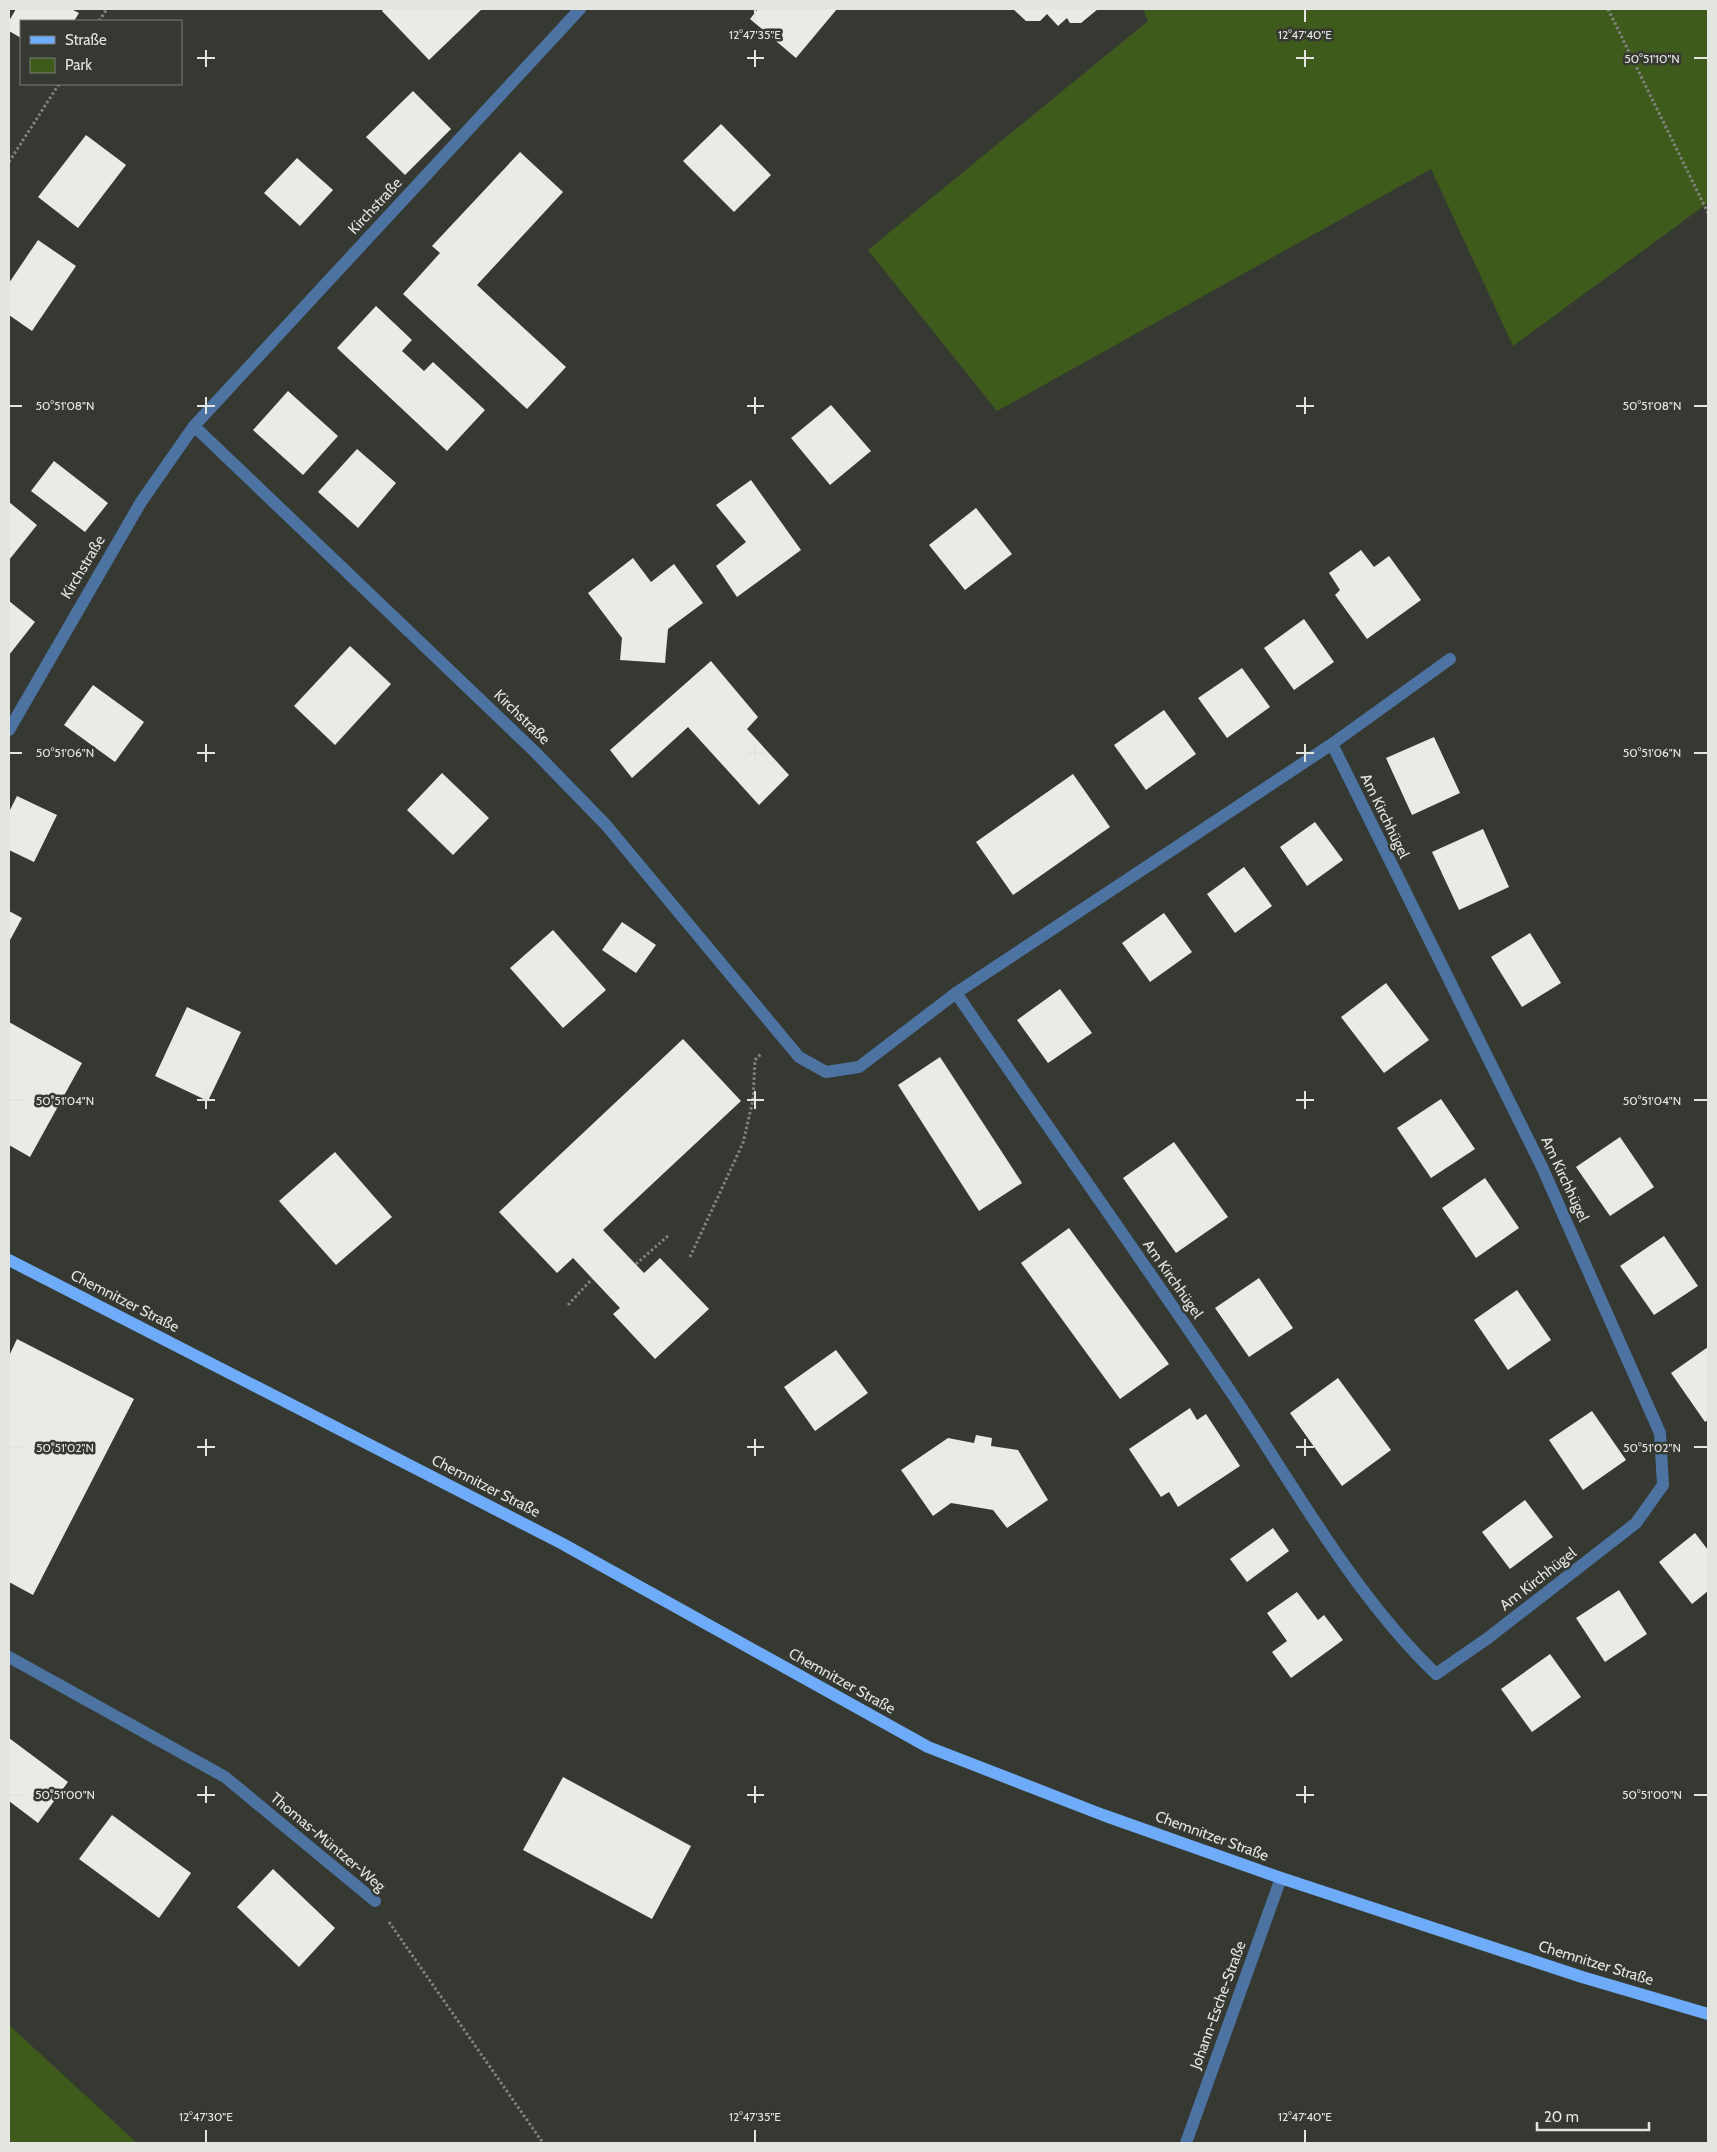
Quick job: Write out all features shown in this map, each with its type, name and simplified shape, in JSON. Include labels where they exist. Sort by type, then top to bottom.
[{"type":"main road","name":"Chemnitzer Straße","points":[[9,1260],[561,1543],[928,1747],[1104,1815],[1281,1878],[1582,1976],[1708,2014]]},
{"type":"street","name":"Kirchstraße","points":[[9,730],[83,598],[141,502],[194,426],[580,9]]},
{"type":"street","name":"Kirchstraße","points":[[194,426],[534,751],[600,818],[799,1057],[826,1072],[858,1066],[956,993]]},
{"type":"street","points":[[956,993],[1332,744],[1450,659]]},
{"type":"street","name":"Am Kirchhügel","points":[[956,993],[1236,1399],[1356,1580],[1406,1645],[1436,1674],[1488,1638],[1636,1523],[1662,1485],[1660,1433],[1542,1167],[1332,744]]},
{"type":"street","name":"Thomas-Müntzer-Weg","points":[[9,1657],[226,1776],[375,1901]]},
{"type":"street","name":"Johann-Esche-Straße","points":[[1186,2143],[1281,1878]]},
{"type":"path","points":[[100,20],[107,9]]},
{"type":"path","points":[[1608,9],[1708,213]]},
{"type":"path","points":[[9,162],[58,85]]},
{"type":"path","points":[[690,1257],[743,1143],[753,1100],[755,1060],[781,1036]]},
{"type":"path","points":[[636,1264],[669,1235]]},
{"type":"path","points":[[568,1305],[592,1279]]},
{"type":"path","name":"Thomas-Müntzer-Weg","points":[[375,1901],[543,2143]]},
{"type":"green space","points":[[1143,9],[1708,9],[1708,203],[1513,346],[1431,169],[997,411],[868,250],[1148,21]]},
{"type":"green space","points":[[9,2025],[137,2143],[9,2143]]},
{"type":"building","points":[[16,9],[71,9],[79,13],[75,20],[20,20],[20,37],[9,31],[9,21]]},
{"type":"building","points":[[384,9],[482,9],[429,60],[382,11]]},
{"type":"building","points":[[758,9],[837,9],[796,58],[750,19]]},
{"type":"building","points":[[1013,9],[1098,9],[1081,23],[1070,23],[1067,18],[1058,26],[1047,14],[1040,21],[1026,21]]},
{"type":"building","points":[[413,91],[451,129],[405,175],[366,137]]},
{"type":"building","points":[[721,124],[771,175],[734,212],[683,161]]},
{"type":"building","points":[[86,135],[126,165],[78,228],[38,197]]},
{"type":"building","points":[[520,152],[563,192],[477,285],[566,367],[527,409],[403,294],[440,253],[432,246]]},
{"type":"building","points":[[297,158],[333,190],[300,226],[264,193]]},
{"type":"building","points":[[38,240],[76,266],[32,331],[9,315],[9,283]]},
{"type":"building","points":[[376,306],[412,340],[402,351],[424,371],[433,362],[485,410],[447,451],[337,348]]},
{"type":"building","points":[[288,391],[338,436],[303,475],[253,430]]},
{"type":"building","points":[[831,405],[871,451],[830,485],[791,438]]},
{"type":"building","points":[[357,449],[396,483],[358,528],[318,492]]},
{"type":"building","points":[[54,461],[108,503],[85,532],[31,491]]},
{"type":"building","points":[[751,480],[801,550],[737,597],[716,566],[746,542],[716,505]]},
{"type":"building","points":[[9,502],[37,525],[9,560]]},
{"type":"building","points":[[976,508],[1012,554],[965,590],[929,545]]},
{"type":"building","points":[[1361,550],[1374,567],[1389,556],[1421,600],[1367,639],[1335,595],[1340,590],[1329,573]]},
{"type":"building","points":[[633,558],[651,582],[674,564],[703,603],[668,629],[665,663],[620,660],[622,638],[588,593]]},
{"type":"building","points":[[9,601],[35,622],[9,655]]},
{"type":"building","points":[[1304,619],[1334,662],[1294,690],[1264,648]]},
{"type":"building","points":[[350,646],[391,684],[335,745],[294,706]]},
{"type":"building","points":[[711,661],[758,717],[747,729],[789,775],[759,805],[688,727],[632,778],[610,750]]},
{"type":"building","points":[[1242,668],[1270,707],[1227,738],[1198,698]]},
{"type":"building","points":[[93,685],[144,722],[115,762],[64,725]]},
{"type":"building","points":[[1164,710],[1196,754],[1146,790],[1114,745]]},
{"type":"building","points":[[1434,737],[1460,793],[1412,815],[1386,758]]},
{"type":"building","points":[[442,773],[489,818],[453,855],[407,810]]},
{"type":"building","points":[[1073,774],[1110,827],[1013,895],[976,842]]},
{"type":"building","points":[[17,796],[57,815],[34,862],[9,850],[9,812]]},
{"type":"building","points":[[1315,822],[1343,860],[1307,886],[1280,847]]},
{"type":"building","points":[[1483,829],[1509,887],[1459,910],[1432,852]]},
{"type":"building","points":[[1244,867],[1272,906],[1235,933],[1207,894]]},
{"type":"building","points":[[9,911],[22,918],[9,942]]},
{"type":"building","points":[[1164,913],[1192,952],[1150,982],[1122,943]]},
{"type":"building","points":[[622,922],[656,945],[636,973],[602,950]]},
{"type":"building","points":[[553,930],[606,990],[563,1028],[510,968]]},
{"type":"building","points":[[1530,933],[1561,983],[1522,1007],[1491,957]]},
{"type":"building","points":[[1386,983],[1429,1040],[1384,1073],[1341,1017]]},
{"type":"building","points":[[1060,989],[1092,1033],[1048,1063],[1017,1020]]},
{"type":"building","points":[[187,1007],[241,1032],[208,1101],[155,1076]]},
{"type":"building","points":[[9,1022],[82,1063],[30,1157],[9,1145]]},
{"type":"building","points":[[683,1039],[741,1101],[603,1230],[644,1273],[660,1258],[709,1309],[655,1359],[613,1314],[620,1308],[573,1258],[557,1273],[499,1212]]},
{"type":"building","points":[[940,1057],[1022,1183],[979,1211],[898,1085]]},
{"type":"building","points":[[1441,1099],[1475,1149],[1431,1178],[1397,1128]]},
{"type":"building","points":[[1620,1137],[1654,1187],[1610,1216],[1576,1167]]},
{"type":"building","points":[[1174,1142],[1228,1217],[1176,1253],[1123,1178]]},
{"type":"building","points":[[335,1152],[392,1217],[336,1265],[279,1201]]},
{"type":"building","points":[[1485,1178],[1519,1228],[1476,1258],[1442,1208]]},
{"type":"building","points":[[1069,1228],[1169,1364],[1120,1399],[1021,1263]]},
{"type":"building","points":[[1664,1236],[1698,1286],[1654,1315],[1620,1266]]},
{"type":"building","points":[[1259,1278],[1293,1328],[1249,1357],[1215,1308]]},
{"type":"building","points":[[1517,1290],[1551,1340],[1508,1370],[1474,1320]]},
{"type":"building","points":[[17,1339],[134,1399],[33,1595],[9,1582],[9,1356]]},
{"type":"building","points":[[1708,1347],[1708,1420],[1705,1422],[1671,1373]]},
{"type":"building","points":[[836,1350],[868,1393],[815,1431],[784,1387]]},
{"type":"building","points":[[1338,1378],[1391,1450],[1342,1486],[1290,1413]]},
{"type":"building","points":[[1190,1408],[1197,1420],[1206,1414],[1240,1466],[1178,1507],[1169,1492],[1161,1497],[1129,1449]]},
{"type":"building","points":[[1592,1411],[1626,1460],[1583,1490],[1549,1440]]},
{"type":"building","points":[[976,1435],[992,1438],[991,1446],[1018,1450],[1048,1500],[1007,1528],[993,1510],[951,1503],[933,1516],[901,1470],[948,1438],[974,1443]]},
{"type":"building","points":[[1525,1500],[1553,1537],[1510,1569],[1482,1532]]},
{"type":"building","points":[[1273,1528],[1289,1551],[1247,1582],[1230,1559]]},
{"type":"building","points":[[1695,1533],[1708,1550],[1708,1591],[1692,1604],[1659,1562]]},
{"type":"building","points":[[1619,1590],[1647,1634],[1605,1662],[1576,1618]]},
{"type":"building","points":[[1297,1592],[1318,1620],[1324,1615],[1343,1640],[1291,1678],[1272,1652],[1287,1641],[1267,1613]]},
{"type":"building","points":[[1550,1654],[1581,1697],[1532,1732],[1501,1689]]},
{"type":"building","points":[[9,1738],[68,1782],[38,1823],[9,1801]]},
{"type":"building","points":[[563,1777],[691,1846],[652,1919],[523,1850]]},
{"type":"building","points":[[112,1815],[191,1873],[159,1918],[79,1859]]},
{"type":"building","points":[[273,1869],[335,1928],[299,1967],[237,1907]]}]
